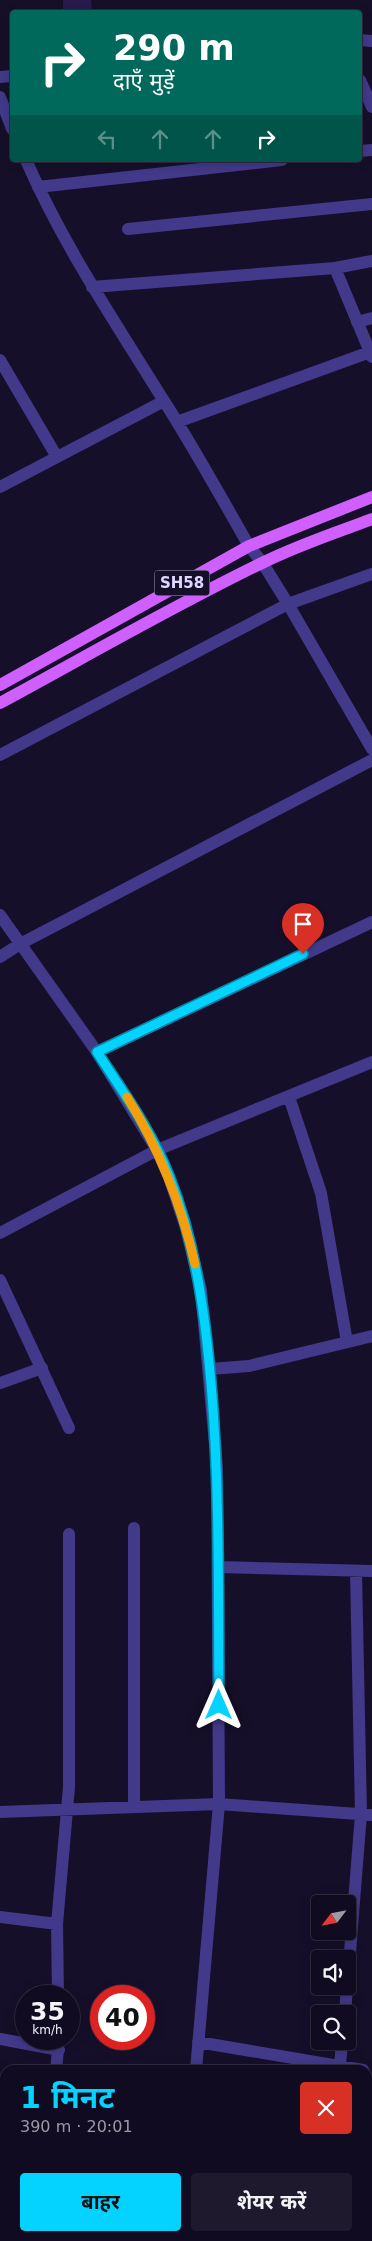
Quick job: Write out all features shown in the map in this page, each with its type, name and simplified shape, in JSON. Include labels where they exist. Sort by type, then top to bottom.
[{"type":"main road","name":"SH58","points":[[0,685],[249,546],[372,497]]},
{"type":"main road","name":"SH58","points":[[0,703],[164,613],[262,562],[319,538],[372,519]]},
{"type":"street","points":[[362,87],[367,104]]},
{"type":"street","points":[[0,97],[10,124]]},
{"type":"street","points":[[27,162],[38,187],[92,287],[177,422],[249,546],[262,562],[288,604],[372,749]]},
{"type":"street","points":[[38,187],[264,162]]},
{"type":"street","points":[[128,230],[372,204]]},
{"type":"street","points":[[92,287],[334,268],[372,261]]},
{"type":"street","points":[[177,422],[371,354],[334,268]]},
{"type":"street","points":[[358,322],[372,318]]},
{"type":"street","points":[[0,360],[57,457]]},
{"type":"street","points":[[0,487],[164,401]]},
{"type":"street","points":[[0,755],[288,604],[372,574]]},
{"type":"street","points":[[0,957],[20,944],[372,760]]},
{"type":"street","points":[[0,915],[97,1052],[158,1150],[186,1228],[201,1290],[210,1370],[217,1466],[219,1804],[196,2065]]},
{"type":"street","points":[[97,1052],[372,922]]},
{"type":"street","points":[[0,1233],[158,1150],[372,1062]]},
{"type":"street","points":[[289,1097],[321,1193],[347,1342]]},
{"type":"street","points":[[0,1280],[69,1428]]},
{"type":"street","points":[[210,1370],[249,1366],[372,1336]]},
{"type":"street","points":[[0,1383],[42,1368]]},
{"type":"street","points":[[134,1528],[134,1807]]},
{"type":"street","points":[[58,1985],[57,1924],[69,1787],[69,1534]]},
{"type":"street","points":[[218,1567],[372,1571]]},
{"type":"street","points":[[351,1950],[366,1815],[356,1572]]},
{"type":"street","points":[[0,1812],[219,1804],[366,1815]]},
{"type":"street","points":[[0,1917],[57,1924]]},
{"type":"street","points":[[0,2039],[15,2041]]},
{"type":"street","points":[[198,2042],[334,2065]]},
{"type":"street","points":[[57,2065],[58,2050]]},
{"type":"street","points":[[340,2065],[341,2050]]},
{"type":"building","points":[[63,0],[91,0],[92,10],[63,10]]},
{"type":"slow traffic","points":[[127,1097],[158,1150],[169,1177],[186,1228],[195,1264]]},
{"type":"route","points":[[219,1705],[217,1466],[210,1370],[201,1290],[186,1228],[158,1150],[97,1052],[303,954]]}]
